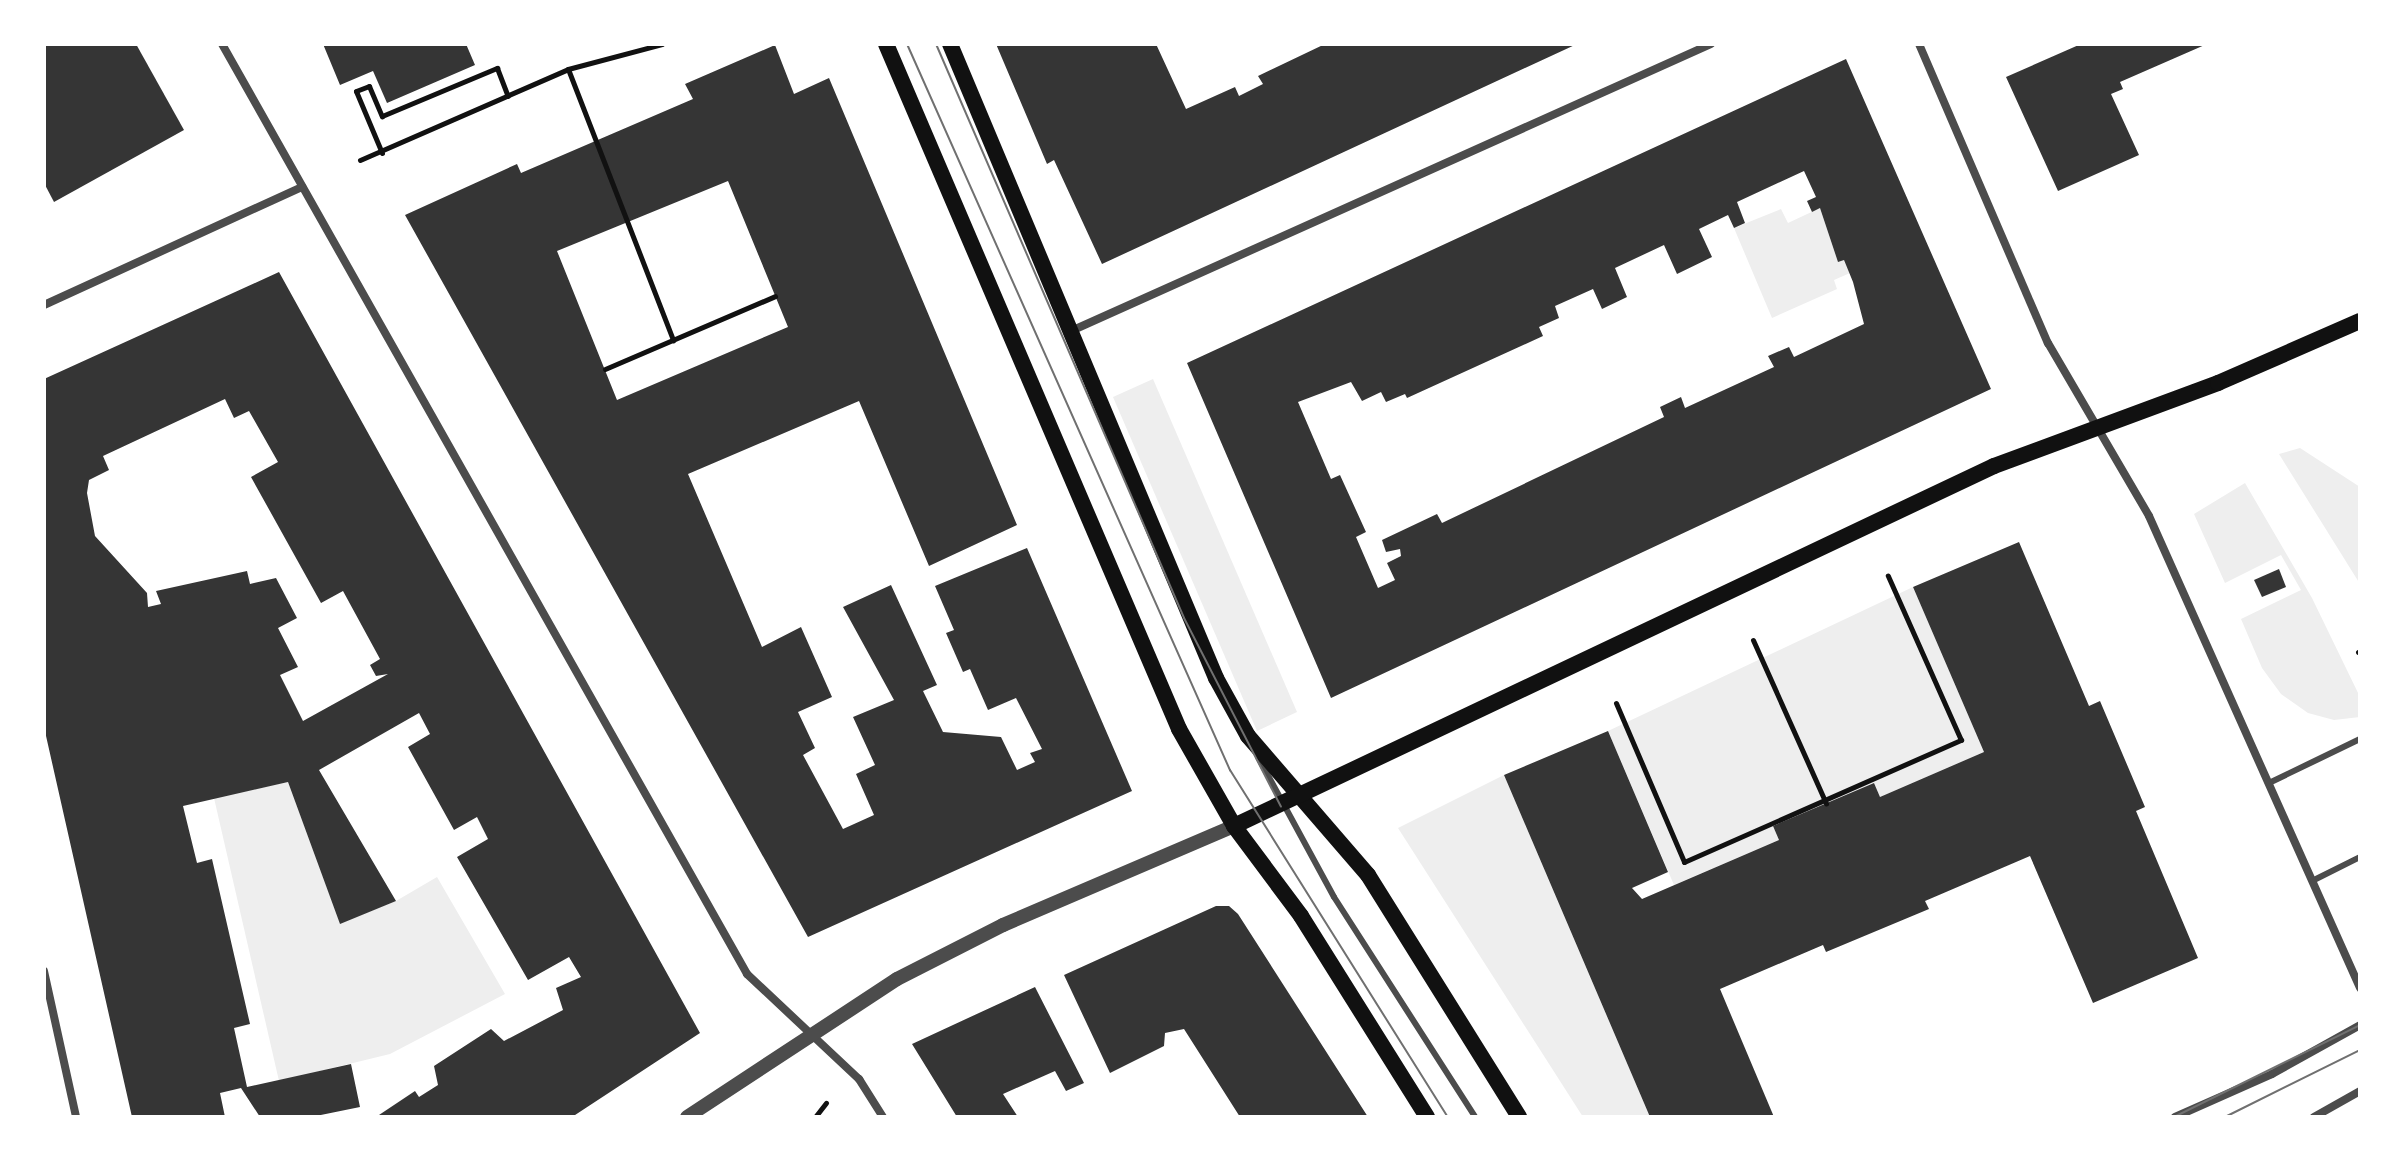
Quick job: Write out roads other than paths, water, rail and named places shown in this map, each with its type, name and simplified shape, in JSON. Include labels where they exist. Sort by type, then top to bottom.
[{"type":"main road","points":[[886,44],[1179,729],[1234,826],[1301,916],[1427,1117]]},
{"type":"main road","points":[[950,44],[1216,678],[1248,736],[1368,875],[1519,1117]]},
{"type":"main road","points":[[1234,826],[1281,807],[1983,471],[2095,425],[2218,383],[2360,321]]},
{"type":"street","points":[[222,44],[747,974],[813,1031],[859,1079],[883,1117]]},
{"type":"street","points":[[1071,331],[1711,44]]},
{"type":"street","points":[[1919,44],[2044,333],[2149,516],[2360,988]]},
{"type":"street","points":[[44,305],[302,187]]},
{"type":"street","points":[[687,1117],[813,1031],[897,979],[1003,925],[1234,826]]},
{"type":"street","points":[[44,971],[76,1117]]},
{"type":"street","points":[[2175,1117],[2272,1074],[2360,1025]]},
{"type":"street","points":[[2314,1117],[2360,1091]]},
{"type":"lane","points":[[1248,736],[1281,807],[1475,1117]]},
{"type":"lane","points":[[2269,783],[2360,739]]},
{"type":"lane","points":[[2312,881],[2360,857]]},
{"type":"tram line","points":[[907,44],[1230,770],[1448,1117]]},
{"type":"tram line","points":[[936,44],[1184,618],[1281,807]]},
{"type":"tram line","points":[[2174,1117],[2360,1025]]},
{"type":"tram line","points":[[2225,1117],[2360,1050]]}]
